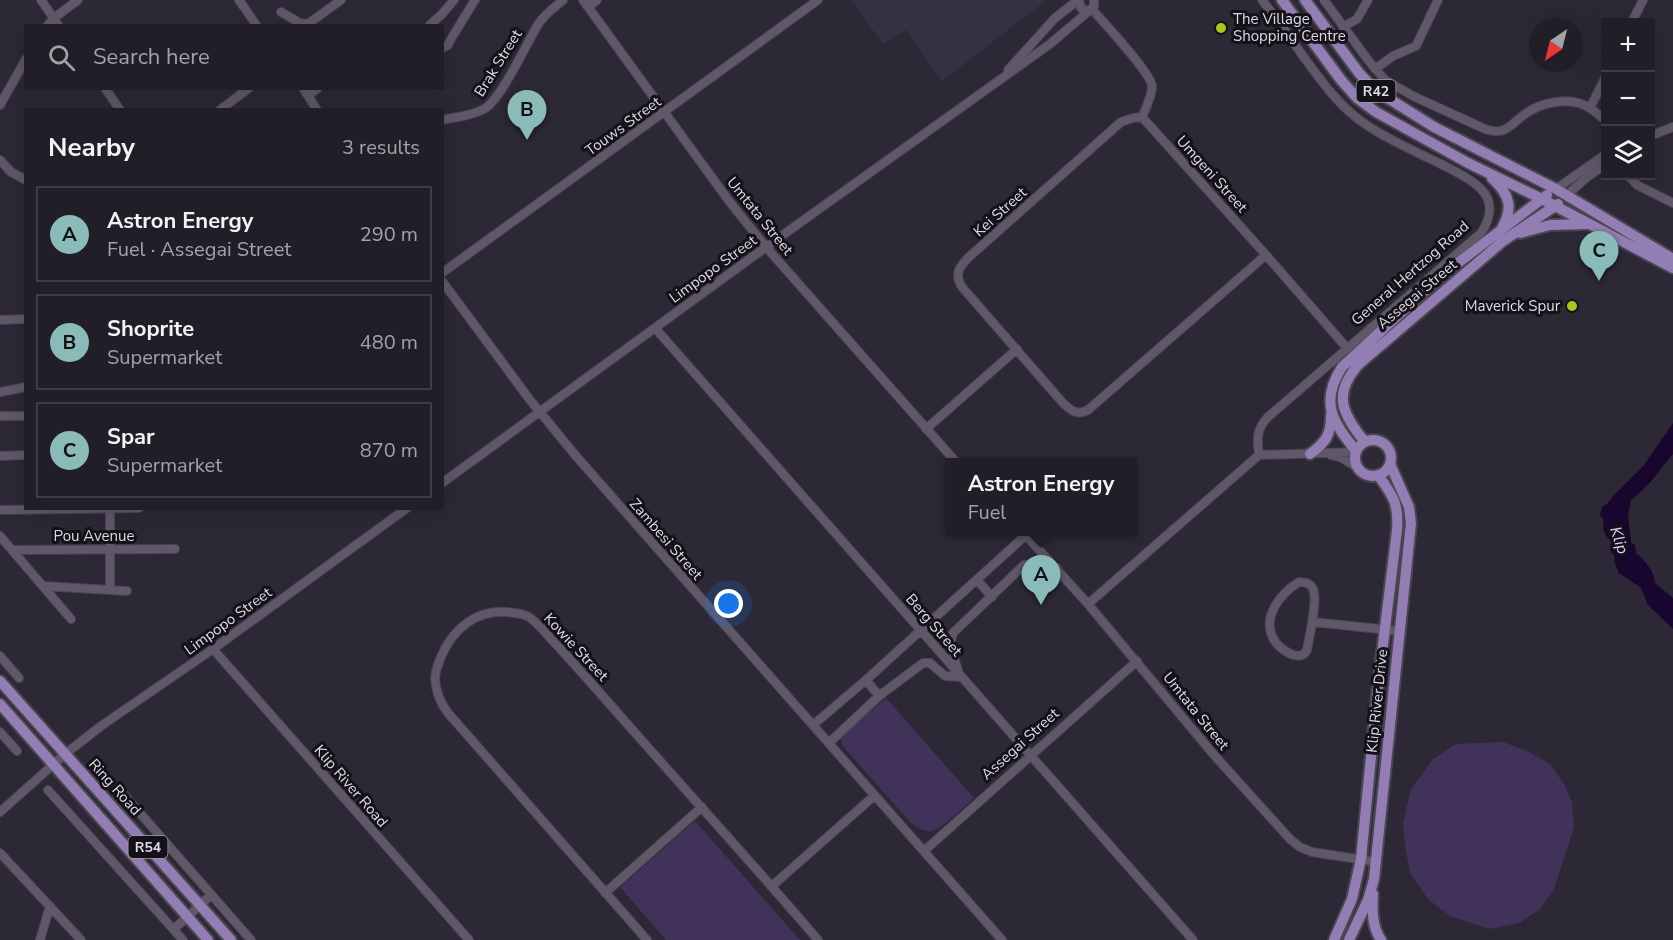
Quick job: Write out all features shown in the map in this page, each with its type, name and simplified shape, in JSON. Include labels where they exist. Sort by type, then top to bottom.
[{"type":"main road","name":"R42","points":[[1282,0],[1341,80],[1363,103],[1387,119],[1673,268]]},
{"type":"main road","name":"R42","points":[[1305,0],[1362,78],[1376,90],[1434,127],[1567,195],[1673,259]]},
{"type":"main road","points":[[1478,167],[1500,186],[1508,200],[1507,216],[1499,233]]},
{"type":"main road","name":"Assegai Street","points":[[1310,454],[1322,446],[1326,440],[1331,423],[1333,383],[1346,361],[1441,276],[1556,189]]},
{"type":"main road","name":"Assegai Street","points":[[1365,442],[1345,414],[1342,400],[1344,388],[1353,370],[1510,236],[1555,206],[1567,195]]},
{"type":"main road","points":[[1510,236],[1550,225],[1591,224]]},
{"type":"main road","points":[[1331,412],[1338,429],[1356,452]]},
{"type":"main road","name":"Klip River Drive","points":[[1350,940],[1368,900],[1377,862],[1411,523],[1408,507],[1390,464],[1390,452],[1382,443],[1371,440],[1365,442]]},
{"type":"main road","points":[[1365,442],[1356,452],[1355,461],[1357,467],[1366,475],[1378,476],[1390,464]]},
{"type":"main road","name":"Klip River Drive","points":[[1334,940],[1356,884],[1361,859],[1398,514],[1392,496],[1378,476]]},
{"type":"main road","name":"Ring Road","points":[[0,681],[231,940]]},
{"type":"main road","name":"Ring Road","points":[[0,704],[208,940]]},
{"type":"main road","points":[[1374,879],[1375,928],[1381,940]]},
{"type":"main road","points":[[1345,916],[1345,930],[1350,940]]},
{"type":"street","points":[[41,0],[58,24]]},
{"type":"street","points":[[49,24],[78,0]]},
{"type":"street","points":[[239,0],[256,24]]},
{"type":"street","points":[[281,12],[300,23],[308,24],[340,0]]},
{"type":"street","points":[[431,24],[454,0]]},
{"type":"street","points":[[444,47],[448,45],[475,0]]},
{"type":"street","name":"Brak Street","points":[[444,120],[480,111],[490,105],[540,21],[563,0]]},
{"type":"street","points":[[585,3],[597,0]]},
{"type":"street","name":"Touws Street","points":[[444,272],[818,0]]},
{"type":"street","points":[[1079,0],[1081,8],[1085,11],[1092,7],[1144,70],[1151,82],[1150,96],[1142,117]]},
{"type":"street","name":"Limpopo Street","points":[[1001,78],[1055,18],[1079,0]]},
{"type":"street","name":"Limpopo Street","points":[[444,482],[1050,44],[1092,7],[1104,0]]},
{"type":"street","name":"General Hertzog Road","points":[[1259,455],[1257,434],[1263,422],[1481,233],[1490,214],[1490,205],[1486,195],[1479,187],[1457,172],[1381,134],[1345,109],[1324,86],[1262,0]]},
{"type":"street","points":[[1324,0],[1375,69],[1386,80],[1413,96],[1485,129],[1494,132],[1504,131],[1527,112],[1551,102],[1563,101],[1590,108],[1601,118]]},
{"type":"street","points":[[1343,27],[1357,19],[1368,0]]},
{"type":"street","points":[[1375,69],[1393,56],[1416,46],[1438,0]]},
{"type":"street","points":[[1634,18],[1644,0]]},
{"type":"street","name":"Umtata Street","points":[[585,3],[729,201],[766,247],[952,458]]},
{"type":"street","points":[[0,105],[24,63]]},
{"type":"street","points":[[1590,108],[1601,85]]},
{"type":"street","points":[[106,90],[119,108]]},
{"type":"street","points":[[223,108],[246,90]]},
{"type":"street","points":[[305,92],[316,108]]},
{"type":"street","name":"Umgeni Street","points":[[1142,117],[1347,348]]},
{"type":"street","name":"Kei Street","points":[[1142,117],[1121,122],[958,268],[958,279],[962,287],[1070,409],[1084,412],[1094,406],[1266,255]]},
{"type":"street","points":[[1655,134],[1673,127]]},
{"type":"street","points":[[1556,189],[1601,157]]},
{"type":"street","points":[[1,163],[24,179]]},
{"type":"street","points":[[1567,195],[1601,168]]},
{"type":"street","points":[[1633,180],[1637,185],[1673,203]]},
{"type":"street","name":"Zambesi Street","points":[[444,284],[540,412],[609,495],[1002,940]]},
{"type":"street","points":[[0,320],[24,319]]},
{"type":"street","name":"Berg Street","points":[[655,328],[1193,940]]},
{"type":"street","points":[[926,429],[1017,349]]},
{"type":"street","points":[[0,392],[24,387]]},
{"type":"street","points":[[0,416],[24,416]]},
{"type":"street","points":[[1088,604],[1259,455],[1356,452]]},
{"type":"street","points":[[1324,453],[1340,457],[1357,467]]},
{"type":"street","points":[[0,456],[24,454]]},
{"type":"street","points":[[0,510],[24,510]]},
{"type":"street","points":[[110,510],[110,589]]},
{"type":"street","name":"Limpopo Street","points":[[0,812],[53,764],[101,726],[213,649],[404,510]]},
{"type":"street","points":[[0,536],[71,619]]},
{"type":"street","points":[[813,725],[977,580],[1021,536]]},
{"type":"street","name":"Umtata Street","points":[[1027,536],[1137,661],[1214,755],[1290,839],[1300,847],[1312,852],[1377,862]]},
{"type":"street","name":"Pou Avenue","points":[[12,550],[175,549]]},
{"type":"street","points":[[829,743],[879,696],[925,662],[932,664],[945,676],[960,676],[950,645],[951,635],[1024,565],[1032,564],[1044,573],[1057,568]]},
{"type":"street","points":[[977,580],[992,597]]},
{"type":"street","points":[[1299,582],[1308,584],[1314,592],[1313,622],[1307,650],[1302,656],[1281,648],[1273,638],[1270,619],[1272,610],[1280,599],[1299,582]]},
{"type":"street","points":[[44,586],[127,591]]},
{"type":"street","name":"Kowie Street","points":[[647,940],[445,709],[437,689],[435,674],[438,664],[448,642],[461,628],[484,614],[519,613],[532,619],[575,664],[818,940]]},
{"type":"street","points":[[1313,622],[1399,631]]},
{"type":"street","name":"Klip River Road","points":[[213,649],[469,940]]},
{"type":"street","points":[[0,656],[19,678]]},
{"type":"street","name":"Assegai Street","points":[[924,851],[1137,661]]},
{"type":"street","points":[[866,680],[879,696]]},
{"type":"street","points":[[0,732],[17,751]]},
{"type":"street","name":"Ring Road","points":[[118,788],[251,940]]},
{"type":"street","points":[[48,790],[183,940]]},
{"type":"street","points":[[772,886],[874,796]]},
{"type":"street","points":[[605,893],[702,807]]},
{"type":"street","points":[[0,853],[81,940]]},
{"type":"street","points":[[174,929],[211,895]]},
{"type":"street","points":[[40,940],[50,906]]},
{"type":"shaded area","points":[[851,0],[1047,0],[942,81],[906,30],[883,44]]},
{"type":"shaded area","points":[[886,698],[974,798],[947,822],[931,831],[912,824],[842,745],[841,739],[844,734]]},
{"type":"shaded area","points":[[1503,742],[1527,751],[1550,764],[1564,784],[1572,802],[1574,827],[1554,889],[1540,909],[1519,923],[1489,929],[1450,916],[1428,899],[1410,873],[1403,823],[1411,789],[1433,759],[1456,744]]},
{"type":"shaded area","points":[[695,821],[800,940],[666,940],[620,887]]},
{"type":"water","name":"Klip","points":[[1673,423],[1673,454],[1648,485],[1631,500],[1628,515],[1631,542],[1635,545],[1636,553],[1651,570],[1655,583],[1673,598],[1673,629],[1648,605],[1641,588],[1619,573],[1610,550],[1611,541],[1604,532],[1604,520],[1600,515],[1602,507],[1644,465]]},
{"type":"place","name":"The Village Shopping Centre","points":[[1221,28]]},
{"type":"place","name":"Shoprite","points":[[527,140]]},
{"type":"place","name":"Spar","points":[[1599,281]]},
{"type":"place","name":"Maverick Spur","points":[[1572,306]]},
{"type":"place","name":"Astron Energy","points":[[1041,605]]}]
